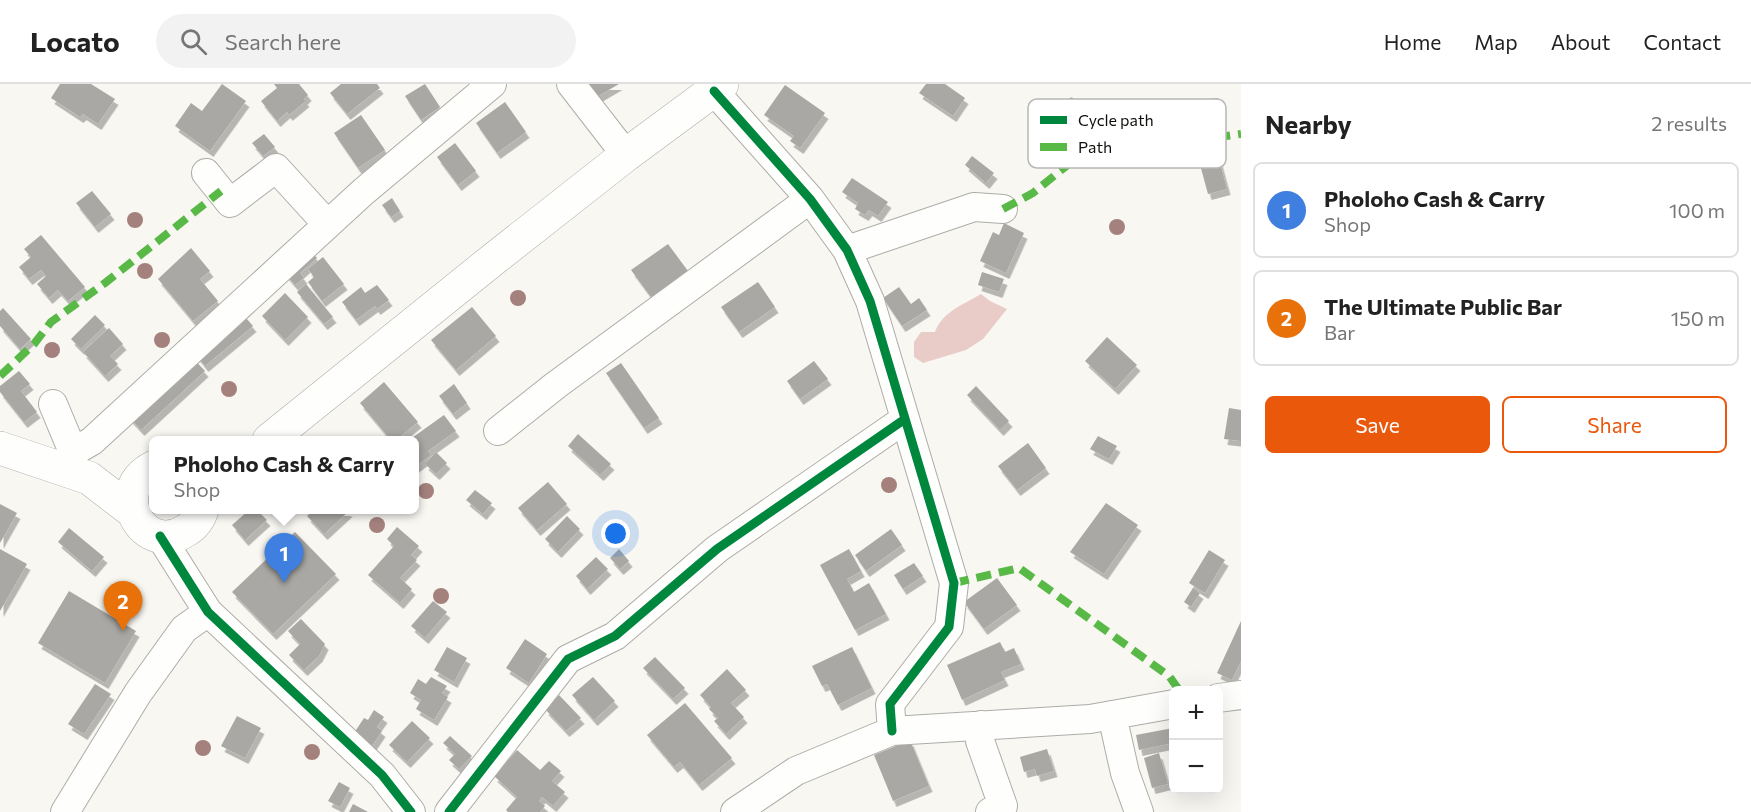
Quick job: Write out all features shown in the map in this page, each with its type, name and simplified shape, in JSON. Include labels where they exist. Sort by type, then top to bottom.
[{"type":"main road","points":[[275,436],[626,155],[718,87]]},
{"type":"main road","points":[[0,447],[77,467],[148,471]]},
{"type":"main road","points":[[77,467],[132,511],[142,527],[150,533],[171,537],[182,533],[197,518]]},
{"type":"main road","points":[[132,511],[132,491],[136,482],[148,471]]},
{"type":"street","points":[[77,467],[92,441],[327,224],[492,84]]},
{"type":"street","points":[[570,84],[626,155]]},
{"type":"street","points":[[718,87],[810,199],[847,250],[870,301],[954,583],[950,627],[890,704],[892,731]]},
{"type":"street","points":[[206,173],[230,203],[276,168],[327,224]]},
{"type":"street","points":[[498,430],[555,385],[810,199]]},
{"type":"street","points":[[847,250],[974,207],[1003,209]]},
{"type":"street","points":[[53,404],[77,467]]},
{"type":"street","points":[[449,812],[568,659],[615,636],[717,549],[905,419]]},
{"type":"street","points":[[65,812],[138,693],[202,601],[197,518]]},
{"type":"street","points":[[160,536],[202,601],[382,775],[411,812]]},
{"type":"street","points":[[1223,697],[1241,695]]},
{"type":"street","points":[[735,812],[796,771],[892,731],[1090,718],[1169,705]]},
{"type":"street","points":[[1112,715],[1125,773],[1139,812]]},
{"type":"street","points":[[981,725],[980,741],[1003,806],[990,812]]},
{"type":"shaded area","points":[[981,294],[1007,309],[983,339],[966,350],[923,363],[914,357],[914,342],[921,332],[935,332],[948,314]]},
{"type":"building","points":[[60,84],[91,84],[115,99],[98,124],[83,114],[80,117],[51,98]]},
{"type":"building","points":[[222,84],[246,101],[210,151],[175,126],[191,103],[202,111]]},
{"type":"building","points":[[274,84],[299,84],[308,95],[304,99],[306,101],[289,115],[287,112],[277,121],[261,101],[277,88]]},
{"type":"building","points":[[341,84],[377,84],[380,88],[347,114],[330,93]]},
{"type":"building","points":[[425,84],[440,107],[421,120],[405,96]]},
{"type":"building","points":[[580,84],[619,84],[590,101]]},
{"type":"building","points":[[926,84],[945,84],[965,98],[953,116],[919,93]]},
{"type":"building","points":[[785,85],[825,113],[800,148],[790,141],[794,136],[764,115]]},
{"type":"building","points":[[505,102],[526,132],[497,153],[476,123]]},
{"type":"building","points":[[361,115],[385,150],[358,168],[334,133]]},
{"type":"building","points":[[264,134],[275,147],[263,156],[252,143]]},
{"type":"building","points":[[455,143],[476,171],[458,185],[437,157]]},
{"type":"building","points":[[972,156],[994,173],[986,183],[965,165]]},
{"type":"building","points":[[1201,168],[1221,168],[1227,189],[1208,194]]},
{"type":"building","points":[[852,178],[888,202],[878,216],[869,210],[865,215],[855,209],[858,203],[842,192]]},
{"type":"building","points":[[92,191],[111,214],[95,227],[76,203]]},
{"type":"building","points":[[392,198],[400,211],[391,217],[382,205]]},
{"type":"building","points":[[1004,223],[1024,233],[1006,273],[980,261],[993,232],[999,235]]},
{"type":"building","points":[[41,235],[85,287],[68,301],[58,290],[49,298],[37,284],[46,276],[41,270],[29,279],[19,267],[31,257],[24,249]]},
{"type":"building","points":[[668,244],[688,271],[651,297],[631,270]]},
{"type":"building","points":[[191,248],[210,271],[200,279],[218,301],[193,321],[158,279]]},
{"type":"building","points":[[308,248],[317,258],[300,273],[304,278],[295,285],[282,270]]},
{"type":"building","points":[[323,257],[344,284],[322,301],[308,282],[314,277],[308,269]]},
{"type":"building","points":[[982,272],[1004,279],[999,292],[978,285]]},
{"type":"building","points":[[758,282],[775,307],[739,332],[721,307]]},
{"type":"building","points":[[306,284],[333,317],[324,324],[297,292]]},
{"type":"building","points":[[377,285],[389,300],[377,309],[375,306],[356,320],[342,302],[361,287],[365,293]]},
{"type":"building","points":[[899,287],[911,304],[919,298],[927,310],[902,326],[883,298]]},
{"type":"building","points":[[285,293],[308,317],[285,340],[262,316]]},
{"type":"building","points":[[472,307],[496,336],[456,370],[431,340]]},
{"type":"building","points":[[3,308],[31,339],[20,349],[0,326],[0,311]]},
{"type":"building","points":[[240,311],[253,326],[205,366],[193,351]]},
{"type":"building","points":[[95,315],[105,325],[81,349],[71,339]]},
{"type":"building","points":[[109,328],[123,344],[110,356],[118,364],[105,376],[83,352]]},
{"type":"building","points":[[1107,337],[1137,365],[1115,389],[1085,361]]},
{"type":"building","points":[[191,356],[205,371],[141,430],[126,414]]},
{"type":"building","points":[[814,361],[828,379],[800,399],[787,381]]},
{"type":"building","points":[[621,363],[659,418],[644,428],[606,373]]},
{"type":"building","points":[[19,371],[30,384],[21,391],[37,412],[24,422],[0,392],[0,386]]},
{"type":"building","points":[[384,382],[418,422],[401,436],[388,436],[360,403]]},
{"type":"building","points":[[454,384],[467,403],[453,414],[439,396]]},
{"type":"building","points":[[976,386],[1009,421],[1000,430],[967,395]]},
{"type":"building","points":[[1229,408],[1241,410],[1241,441],[1224,439]]},
{"type":"building","points":[[444,415],[456,431],[428,451],[431,455],[419,464],[419,436],[415,436]]},
{"type":"building","points":[[578,434],[611,464],[600,475],[568,446]]},
{"type":"building","points":[[1098,436],[1117,446],[1109,459],[1090,449]]},
{"type":"building","points":[[1028,443],[1046,468],[1017,490],[998,466]]},
{"type":"building","points":[[436,452],[447,463],[436,474],[425,464]]},
{"type":"building","points":[[548,482],[567,504],[537,530],[518,508]]},
{"type":"building","points":[[475,490],[492,503],[483,514],[466,500]]},
{"type":"building","points":[[1106,503],[1138,525],[1104,574],[1070,552]]},
{"type":"building","points":[[0,504],[17,513],[0,543]]},
{"type":"building","points":[[244,514],[261,514],[267,520],[245,540],[232,525]]},
{"type":"building","points":[[309,514],[346,514],[324,534],[307,516]]},
{"type":"building","points":[[567,516],[580,529],[558,552],[545,539]]},
{"type":"building","points":[[397,527],[419,546],[411,555],[417,560],[400,578],[412,589],[400,603],[368,575],[394,546],[387,539]]},
{"type":"building","points":[[69,528],[104,557],[92,571],[58,542]]},
{"type":"building","points":[[891,529],[902,545],[866,571],[855,555]]},
{"type":"building","points":[[295,532],[336,574],[273,634],[232,592]]},
{"type":"building","points":[[0,549],[27,564],[0,611]]},
{"type":"building","points":[[619,549],[629,561],[620,569],[610,558]]},
{"type":"building","points":[[849,549],[861,571],[847,579],[854,592],[869,583],[886,614],[855,630],[820,565]]},
{"type":"building","points":[[1209,550],[1225,560],[1205,593],[1189,583]]},
{"type":"building","points":[[596,557],[608,569],[587,589],[576,576]]},
{"type":"building","points":[[914,563],[923,576],[903,589],[894,575]]},
{"type":"building","points":[[997,578],[1017,605],[984,629],[964,602]]},
{"type":"building","points":[[1193,588],[1200,593],[1191,607],[1184,602]]},
{"type":"building","points":[[69,591],[136,631],[105,683],[38,643]]},
{"type":"building","points":[[433,601],[447,612],[425,638],[411,626]]},
{"type":"building","points":[[301,619],[325,644],[319,656],[304,670],[289,655],[300,644],[288,631]]},
{"type":"building","points":[[1241,621],[1241,661],[1232,680],[1217,673]]},
{"type":"building","points":[[525,639],[547,654],[529,683],[506,668]]},
{"type":"building","points":[[1000,642],[1005,652],[1014,648],[1021,664],[1001,672],[1005,680],[962,700],[947,665]]},
{"type":"building","points":[[447,647],[467,658],[454,682],[434,670]]},
{"type":"building","points":[[852,647],[872,688],[838,705],[827,684],[822,686],[812,666]]},
{"type":"building","points":[[655,657],[685,688],[673,699],[643,668]]},
{"type":"building","points":[[727,669],[746,690],[731,703],[744,717],[726,734],[714,721],[718,718],[700,695]]},
{"type":"building","points":[[431,677],[447,686],[442,693],[448,697],[434,720],[416,709],[421,700],[410,693],[418,679],[426,684]]},
{"type":"building","points":[[593,677],[615,701],[594,720],[572,695]]},
{"type":"building","points":[[95,684],[111,694],[84,734],[68,724]]},
{"type":"building","points":[[559,695],[581,718],[566,731],[545,709]]},
{"type":"building","points":[[685,703],[732,758],[699,785],[680,762],[674,767],[647,735]]},
{"type":"building","points":[[374,710],[384,717],[377,727],[382,731],[372,746],[354,733],[364,718],[368,720]]},
{"type":"building","points":[[237,716],[261,728],[245,758],[221,746]]},
{"type":"building","points":[[412,721],[430,738],[407,762],[389,745]]},
{"type":"building","points":[[1169,729],[1169,744],[1139,750],[1136,735]]},
{"type":"building","points":[[450,736],[472,756],[459,769],[449,760],[455,754],[443,743]]},
{"type":"building","points":[[910,740],[929,786],[893,801],[874,755]]},
{"type":"building","points":[[1047,749],[1054,771],[1037,776],[1035,769],[1024,772],[1020,757]]},
{"type":"building","points":[[517,750],[540,770],[549,761],[561,771],[552,781],[565,792],[553,806],[542,797],[539,801],[545,806],[540,812],[508,812],[506,810],[517,797],[494,776]]},
{"type":"building","points":[[1159,753],[1168,784],[1152,788],[1144,758]]},
{"type":"building","points":[[339,782],[350,788],[340,807],[328,801]]},
{"type":"building","points":[[353,804],[368,812],[349,812]]},
{"type":"marked path","points":[[1226,136],[1241,134]]},
{"type":"marked path","points":[[1003,209],[1033,193],[1064,168]]},
{"type":"marked path","points":[[0,376],[34,344],[51,322],[105,283],[221,191]]},
{"type":"marked path","points":[[954,583],[1019,568],[1169,676],[1176,686]]},
{"type":"cycle path","points":[[714,91],[810,199],[847,250],[870,301],[954,583],[949,627],[890,704],[892,731]]},
{"type":"cycle path","points":[[449,812],[568,659],[615,636],[717,549],[905,419]]},
{"type":"cycle path","points":[[160,536],[208,612],[382,775],[411,812]]},
{"type":"place","name":"Pholoho Cash & Carry","points":[[284,583]]},
{"type":"place","name":"The Ultimate Public Bar","points":[[123,631]]}]
